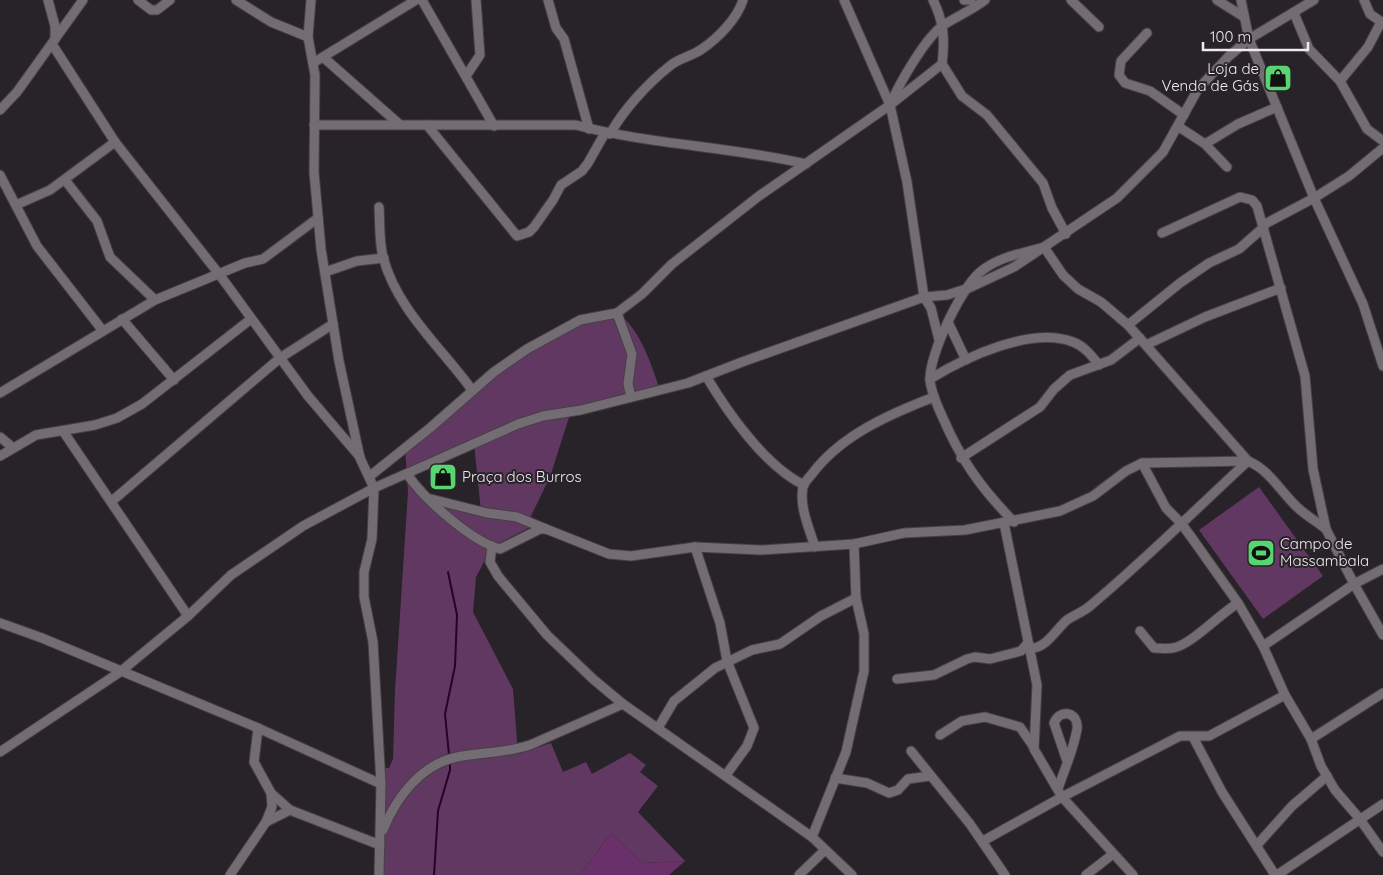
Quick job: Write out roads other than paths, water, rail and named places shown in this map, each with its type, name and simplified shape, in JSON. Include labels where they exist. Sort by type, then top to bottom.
[{"type":"street","points":[[48,0],[55,26],[53,41],[115,142],[219,274],[308,396],[360,458],[370,476],[374,488],[372,538],[364,572],[364,597],[372,642],[382,784],[379,875]]},
{"type":"street","points":[[0,110],[17,92],[83,0]]},
{"type":"street","points":[[138,0],[151,10],[157,10],[170,0]]},
{"type":"street","points":[[236,0],[271,22],[308,38]]},
{"type":"street","points":[[311,0],[308,12],[308,38],[315,75],[314,172],[318,218],[333,324],[360,458]]},
{"type":"street","points":[[313,63],[416,0]]},
{"type":"street","points":[[422,0],[494,126]]},
{"type":"street","points":[[466,76],[480,55],[476,0]]},
{"type":"street","points":[[548,0],[556,28],[564,39],[589,129]]},
{"type":"street","points":[[427,125],[517,236],[528,232],[534,227],[554,200],[561,185],[582,171],[588,164],[618,120],[668,68],[701,50],[712,40],[740,11],[743,0]]},
{"type":"street","points":[[844,0],[890,105],[907,182],[924,298],[931,308],[939,340]]},
{"type":"street","points":[[933,0],[943,25],[942,64],[962,96],[987,115],[1043,183],[1066,234]]},
{"type":"street","points":[[964,0],[972,0]]},
{"type":"street","points":[[890,105],[897,88],[918,56],[943,25],[985,0]]},
{"type":"street","points":[[1071,0],[1099,28]]},
{"type":"street","points":[[1217,0],[1244,17]]},
{"type":"street","points":[[1241,0],[1249,39],[1314,198],[1363,304],[1383,366]]},
{"type":"street","points":[[0,752],[120,672],[188,616],[231,575],[303,526],[374,488],[518,424],[543,416],[581,410],[688,383],[924,298],[947,295],[969,288],[1014,267],[1066,234],[1117,198],[1163,152],[1179,127],[1198,89],[1228,56],[1249,39],[1314,0]]},
{"type":"street","points":[[1340,81],[1368,47],[1382,23],[1370,14],[1364,0]]},
{"type":"street","points":[[1294,13],[1309,49],[1348,92],[1361,121],[1383,141]]},
{"type":"street","points":[[1147,33],[1121,61],[1118,75],[1125,83],[1150,91],[1184,115]]},
{"type":"street","points":[[323,57],[399,124]]},
{"type":"street","points":[[370,476],[430,428],[494,372],[527,350],[580,320],[617,312],[642,294],[672,264],[759,196],[890,105],[942,64]]},
{"type":"street","points":[[1205,144],[1238,124],[1277,107]]},
{"type":"street","points":[[314,125],[494,126],[562,124],[608,134],[724,148],[806,164]]},
{"type":"street","points":[[1179,127],[1205,144],[1227,167]]},
{"type":"street","points":[[16,205],[50,190],[115,142]]},
{"type":"street","points":[[1128,325],[1180,282],[1209,263],[1239,249],[1264,226],[1349,176],[1383,148]]},
{"type":"street","points":[[0,175],[37,246],[103,330]]},
{"type":"street","points":[[64,180],[97,221],[110,257],[155,300]]},
{"type":"street","points":[[1162,233],[1240,197],[1252,200],[1264,226],[1305,376],[1313,469],[1326,529],[1383,635]]},
{"type":"street","points":[[380,208],[384,258],[392,282],[417,321],[472,390]]},
{"type":"street","points":[[0,393],[155,300],[245,262],[263,259],[318,218]]},
{"type":"street","points":[[1044,248],[1063,275],[1078,289],[1101,302],[1128,325],[1248,461]]},
{"type":"street","points":[[325,272],[357,261],[384,258]]},
{"type":"street","points":[[969,288],[939,340],[930,379],[934,397],[961,458],[974,478],[1009,522],[1028,646],[1037,685],[1034,749]]},
{"type":"street","points":[[961,458],[1040,407],[1054,389],[1070,374],[1100,365],[1143,341],[1281,288]]},
{"type":"street","points":[[617,312],[632,354],[628,384],[631,397]]},
{"type":"street","points":[[122,319],[174,380]]},
{"type":"street","points":[[0,456],[12,447],[36,435],[95,425],[117,418],[142,404],[251,319]]},
{"type":"street","points":[[948,322],[966,360]]},
{"type":"street","points":[[112,501],[280,358],[333,324]]},
{"type":"street","points":[[930,379],[966,360],[1027,339],[1051,337],[1074,342],[1084,348],[1100,365]]},
{"type":"street","points":[[932,367],[948,368]]},
{"type":"street","points":[[706,376],[738,423],[775,466],[788,477],[804,485]]},
{"type":"street","points":[[815,547],[802,500],[804,485],[822,460],[889,414],[934,397]]},
{"type":"street","points":[[63,431],[89,472],[112,501],[151,564],[188,616]]},
{"type":"street","points":[[0,437],[12,447]]},
{"type":"street","points":[[429,498],[487,513],[517,517],[609,554],[648,555],[695,547],[762,550],[854,544],[904,533],[965,530],[1060,511],[1080,503],[1126,471],[1142,463],[1248,461],[1258,465],[1271,476],[1296,506],[1326,529]]},
{"type":"street","points":[[1028,646],[1032,649],[1049,640],[1067,620],[1089,608],[1248,461]]},
{"type":"street","points":[[1142,463],[1166,508],[1181,523],[1238,603],[1263,646],[1285,695],[1311,739],[1335,790],[1359,818],[1383,852]]},
{"type":"street","points":[[407,474],[418,489],[468,533],[492,546],[500,548],[507,546],[540,529],[546,529]]},
{"type":"street","points":[[812,837],[846,752],[864,670],[864,634],[856,598],[854,544]]},
{"type":"street","points":[[492,546],[490,562],[547,635],[623,704],[812,837],[852,875]]},
{"type":"street","points":[[695,547],[720,623],[727,660],[754,728],[747,746],[726,775]]},
{"type":"street","points":[[1263,646],[1354,584],[1383,569]]},
{"type":"street","points":[[658,728],[674,701],[714,668],[727,660],[752,650],[780,644],[821,616],[856,598]]},
{"type":"street","points":[[1140,631],[1154,648],[1176,647],[1205,629],[1219,615],[1238,603]]},
{"type":"street","points":[[0,623],[42,638],[258,728],[382,784]]},
{"type":"street","points":[[897,679],[934,675],[967,659],[974,657],[990,659],[1021,651],[1028,646]]},
{"type":"street","points":[[1311,739],[1383,693]]},
{"type":"street","points":[[983,841],[1060,793],[1180,736],[1209,736],[1285,695]]},
{"type":"street","points":[[380,841],[392,806],[408,786],[441,763],[456,757],[515,750],[623,704]]},
{"type":"street","points":[[1060,793],[1077,729],[1077,722],[1068,713],[1062,713],[1056,718],[1054,724],[1067,761]]},
{"type":"street","points":[[940,735],[962,720],[992,718],[1020,727],[1060,793],[1133,875]]},
{"type":"street","points":[[258,728],[254,762],[271,792],[290,810],[380,841]]},
{"type":"street","points":[[1193,737],[1222,792],[1276,875],[1359,818],[1383,804]]},
{"type":"street","points":[[911,751],[983,841],[1004,875]]},
{"type":"street","points":[[835,778],[868,783],[889,793],[898,790],[908,780],[930,776]]},
{"type":"street","points":[[1257,845],[1292,806],[1327,776]]},
{"type":"street","points":[[230,875],[266,822],[272,807],[271,792]]},
{"type":"street","points":[[266,822],[290,810]]},
{"type":"street","points":[[798,875],[825,850]]},
{"type":"street","points":[[1086,875],[1113,854]]},
{"type":"waterway","points":[[448,572],[457,615],[455,666],[445,714],[449,755]]},
{"type":"waterway","points":[[434,875],[438,811],[450,770],[450,762]]},
{"type":"place","name":"Loja de Venda de Gás","points":[[1278,78]]},
{"type":"place","name":"Praça dos Burros","points":[[443,477]]},
{"type":"place","name":"Campo de Massambala","points":[[1261,553]]}]
